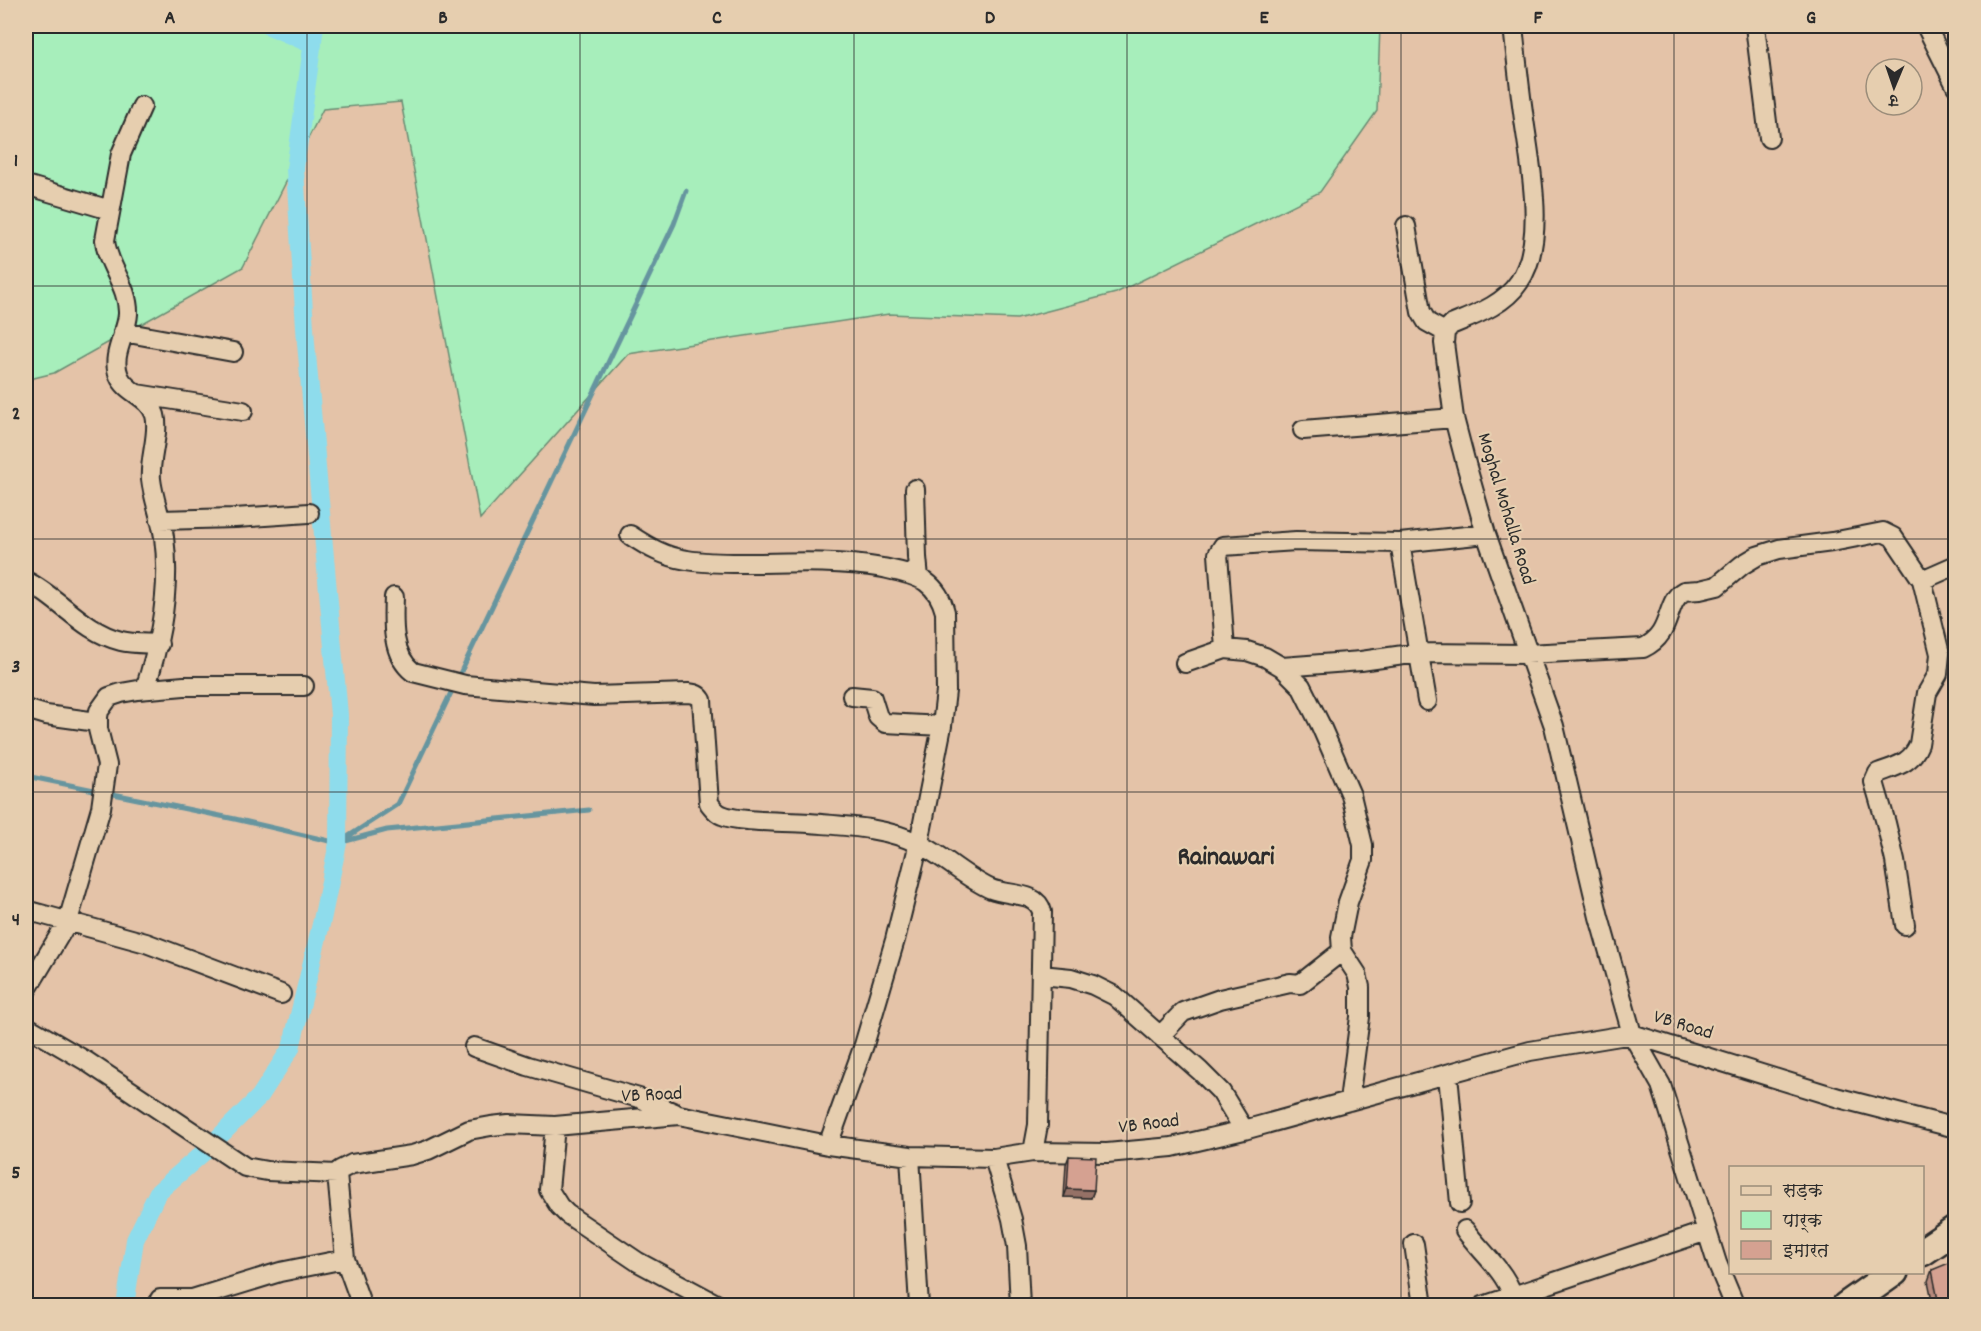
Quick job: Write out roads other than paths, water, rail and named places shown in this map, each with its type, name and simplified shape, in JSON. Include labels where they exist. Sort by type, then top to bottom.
[{"type":"main road","points":[[1924,1251],[1956,1229]]},
{"type":"main road","points":[[1846,1305],[1891,1274]]},
{"type":"street","points":[[1406,226],[1421,312],[1427,322],[1445,332],[1450,325],[1500,302],[1520,281],[1529,260],[1534,235],[1534,203],[1513,26]]},
{"type":"street","points":[[1755,26],[1769,138]]},
{"type":"street","points":[[1926,26],[1956,86]]},
{"type":"street","points":[[142,106],[122,154],[105,240],[106,250],[127,304],[127,321],[118,351],[116,368],[121,380],[148,403],[156,420],[151,479],[165,552],[164,618],[159,644],[145,689]]},
{"type":"street","points":[[26,185],[110,210]]},
{"type":"street","points":[[123,332],[233,352]]},
{"type":"street","name":"Moghal Mohalla Road","points":[[1445,332],[1444,343],[1454,418],[1486,534],[1554,726],[1599,917],[1632,1034],[1661,1085],[1717,1263],[1734,1305]]},
{"type":"street","points":[[137,394],[243,411]]},
{"type":"street","points":[[1303,430],[1454,418]]},
{"type":"street","points":[[915,489],[919,578]]},
{"type":"street","points":[[160,520],[309,513]]},
{"type":"street","points":[[1282,668],[1418,653],[1527,654],[1643,648],[1657,640],[1683,591],[1711,589],[1718,586],[1742,564],[1779,549],[1883,532],[1893,537],[1899,544],[1923,580],[1940,654],[1938,674],[1927,693],[1916,751],[1907,761],[1878,773],[1874,782],[1895,861],[1905,925]]},
{"type":"street","points":[[1226,649],[1218,554],[1223,546],[1296,541],[1400,543],[1486,534]]},
{"type":"street","points":[[630,535],[662,554],[688,561],[723,564],[820,562],[861,564],[893,570],[919,578],[929,584],[939,595],[945,612],[946,691],[942,726],[919,843],[895,940],[864,1045],[828,1145]]},
{"type":"street","points":[[1400,543],[1427,701]]},
{"type":"street","points":[[1923,580],[1956,565]]},
{"type":"street","points":[[26,581],[48,595],[79,621],[97,631],[121,641],[159,644]]},
{"type":"street","points":[[394,597],[393,626],[399,652],[408,668],[426,676],[465,684],[594,696],[696,694],[702,700],[709,803],[715,812],[733,819],[862,828],[897,834],[919,843],[981,884],[996,891],[1034,899],[1040,904],[1042,912],[1038,1125],[1033,1152]]},
{"type":"street","points":[[1185,663],[1226,649],[1247,651],[1265,657],[1282,668],[1300,686],[1320,724],[1351,795],[1361,832],[1363,860],[1348,902],[1341,937],[1342,951],[1358,974],[1360,987],[1360,1017],[1349,1101]]},
{"type":"street","points":[[26,991],[68,921],[101,808],[107,774],[106,758],[97,723],[99,711],[109,697],[145,689],[184,686],[304,686]]},
{"type":"street","points":[[852,696],[872,698],[878,717],[885,723],[942,726]]},
{"type":"street","points":[[26,709],[46,716],[97,723]]},
{"type":"street","points":[[26,910],[146,943],[280,994]]},
{"type":"street","points":[[1160,1036],[1183,1012],[1220,999],[1290,982],[1300,984],[1342,951]]},
{"type":"street","points":[[1041,975],[1071,978],[1115,996],[1221,1092],[1244,1130]]},
{"type":"street","points":[[26,1026],[86,1061],[245,1167],[267,1171],[337,1174],[345,1259],[362,1305]]},
{"type":"street","name":"VB Road","points":[[337,1174],[352,1164],[412,1155],[428,1150],[469,1130],[509,1124],[555,1126],[680,1114],[828,1145],[910,1156],[994,1158],[1033,1152],[1107,1153],[1172,1147],[1244,1130],[1530,1051],[1632,1034],[1839,1098],[1956,1128]]},
{"type":"street","points":[[474,1047],[550,1073],[639,1098],[680,1114]]},
{"type":"street","points":[[1448,1075],[1460,1203]]},
{"type":"street","points":[[555,1126],[549,1190],[559,1206],[567,1214],[638,1262],[720,1305]]},
{"type":"street","points":[[910,1156],[919,1305]]},
{"type":"street","points":[[994,1158],[1012,1219],[1017,1246],[1020,1305]]},
{"type":"street","points":[[1465,1230],[1500,1271],[1515,1301]]},
{"type":"street","points":[[1483,1305],[1515,1301],[1707,1231]]},
{"type":"street","points":[[1414,1244],[1423,1305]]},
{"type":"street","points":[[160,1299],[192,1299],[280,1272],[345,1259]]},
{"type":"waterway","points":[[269,26],[313,45]]},
{"type":"waterway","points":[[125,1306],[135,1240],[158,1192],[204,1152],[260,1096],[291,1048],[338,843],[339,715],[306,343],[295,169],[315,26]]},
{"type":"waterway","points":[[338,843],[398,804],[674,224],[686,191]]},
{"type":"waterway","points":[[26,776],[235,819],[338,843],[387,830],[589,810]]},
{"type":"district","name":"Rainawari","points":[[1226,858]]}]
